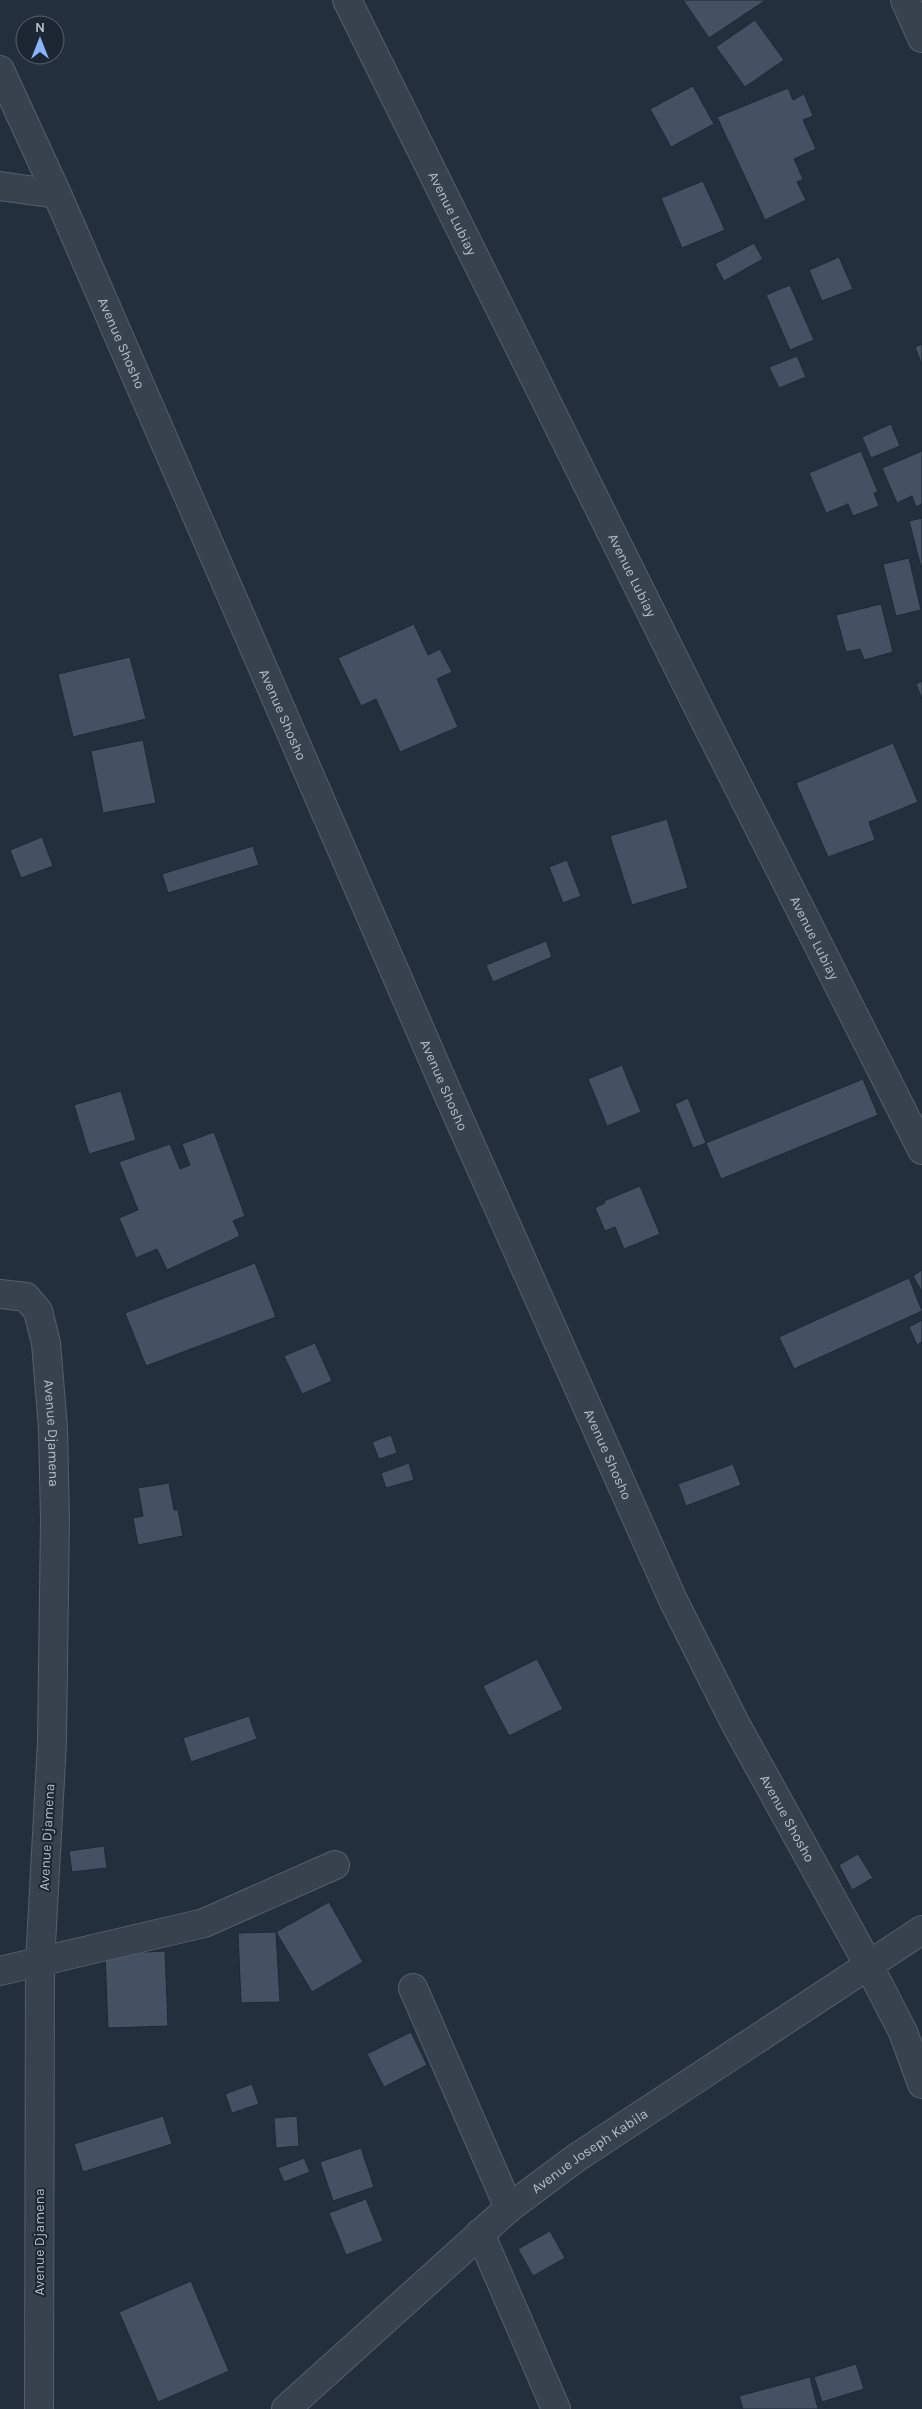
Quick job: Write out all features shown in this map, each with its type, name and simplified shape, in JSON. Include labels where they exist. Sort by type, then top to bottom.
[{"type":"street","name":"Avenue Lubiay","points":[[347,0],[696,703],[922,1150]]},
{"type":"street","points":[[905,0],[922,38]]},
{"type":"street","name":"Avenue Shosho","points":[[0,70],[57,194],[448,1094],[673,1600],[735,1723],[868,1964],[903,2032],[922,2084]]},
{"type":"street","points":[[0,186],[57,194]]},
{"type":"street","name":"Avenue Djamena","points":[[0,1294],[26,1298],[38,1311],[46,1342],[53,1428],[55,1520],[52,1742],[40,1963],[39,2409]]},
{"type":"street","points":[[0,1971],[204,1923],[335,1865]]},
{"type":"street","name":"Avenue Joseph Kabila","points":[[286,2409],[509,2208],[576,2158],[922,1930]]},
{"type":"street","points":[[413,1988],[509,2208]]},
{"type":"street","points":[[480,2233],[556,2409]]},
{"type":"building","points":[[683,0],[766,0],[709,38]]},
{"type":"building","points":[[755,20],[784,60],[745,87],[716,47]]},
{"type":"building","points":[[693,86],[714,124],[671,147],[650,109]]},
{"type":"building","points":[[788,88],[793,100],[804,94],[813,116],[803,120],[816,149],[794,159],[803,179],[797,182],[806,200],[765,220],[717,117]]},
{"type":"building","points":[[703,181],[725,230],[682,248],[661,198]]},
{"type":"building","points":[[754,243],[763,259],[724,281],[715,264]]},
{"type":"building","points":[[839,257],[853,289],[822,301],[809,270]]},
{"type":"building","points":[[790,285],[814,340],[790,350],[766,295]]},
{"type":"building","points":[[922,344],[922,365],[915,347]]},
{"type":"building","points":[[797,356],[806,377],[779,388],[769,367]]},
{"type":"building","points":[[891,424],[900,446],[871,458],[862,437]]},
{"type":"building","points":[[861,451],[878,492],[874,493],[879,506],[853,516],[848,504],[826,513],[809,473]]},
{"type":"building","points":[[922,451],[922,504],[916,507],[912,496],[897,503],[882,468]]},
{"type":"building","points":[[922,518],[922,566],[921,567],[909,521]]},
{"type":"building","points":[[909,558],[921,610],[896,616],[883,564]]},
{"type":"building","points":[[881,604],[893,652],[864,660],[860,649],[846,652],[836,615]]},
{"type":"building","points":[[414,624],[428,655],[440,649],[452,672],[437,679],[458,727],[400,752],[376,699],[361,706],[338,658]]},
{"type":"building","points":[[130,657],[146,719],[73,737],[58,674]]},
{"type":"building","points":[[922,681],[922,699],[916,684]]},
{"type":"building","points":[[143,740],[156,803],[103,813],[91,751]]},
{"type":"building","points":[[893,743],[918,802],[869,822],[875,840],[828,857],[796,783]]},
{"type":"building","points":[[667,819],[688,888],[632,905],[610,836]]},
{"type":"building","points":[[42,837],[53,866],[21,878],[10,850]]},
{"type":"building","points":[[253,846],[259,865],[168,893],[162,874]]},
{"type":"building","points":[[567,860],[581,896],[563,903],[549,867]]},
{"type":"building","points":[[546,941],[552,957],[493,982],[486,965]]},
{"type":"building","points":[[622,1065],[641,1112],[607,1126],[588,1079]]},
{"type":"building","points":[[863,1079],[878,1115],[721,1179],[706,1143]]},
{"type":"building","points":[[121,1091],[136,1140],[89,1154],[74,1105]]},
{"type":"building","points":[[688,1098],[706,1143],[693,1148],[675,1104]]},
{"type":"building","points":[[214,1132],[245,1216],[233,1221],[240,1236],[167,1270],[157,1249],[136,1258],[119,1218],[138,1210],[119,1162],[170,1144],[180,1169],[190,1165],[182,1144]]},
{"type":"building","points":[[640,1186],[660,1234],[624,1249],[615,1227],[605,1231],[595,1208],[605,1203],[604,1201]]},
{"type":"building","points":[[255,1263],[276,1317],[146,1366],[125,1313]]},
{"type":"building","points":[[922,1270],[922,1292],[913,1276]]},
{"type":"building","points":[[909,1278],[922,1311],[794,1369],[779,1337]]},
{"type":"building","points":[[922,1320],[922,1342],[917,1345],[909,1327]]},
{"type":"building","points":[[315,1343],[332,1381],[302,1394],[284,1356]]},
{"type":"building","points":[[391,1435],[397,1453],[379,1459],[372,1442]]},
{"type":"building","points":[[409,1463],[414,1480],[386,1488],[381,1473]]},
{"type":"building","points":[[733,1464],[741,1485],[686,1506],[678,1484]]},
{"type":"building","points":[[169,1483],[174,1510],[178,1510],[183,1536],[138,1545],[133,1518],[143,1516],[138,1488]]},
{"type":"building","points":[[537,1659],[563,1709],[509,1736],[483,1686]]},
{"type":"building","points":[[249,1716],[257,1739],[191,1762],[183,1738]]},
{"type":"building","points":[[104,1846],[107,1868],[72,1872],[69,1851]]},
{"type":"building","points":[[858,1854],[873,1878],[852,1890],[839,1865]]},
{"type":"building","points":[[329,1902],[363,1962],[312,1992],[276,1932]]},
{"type":"building","points":[[276,1932],[280,2002],[241,2003],[238,1933]]},
{"type":"building","points":[[165,1951],[168,2026],[108,2028],[105,1954]]},
{"type":"building","points":[[411,2032],[427,2065],[384,2087],[367,2054]]},
{"type":"building","points":[[252,2084],[259,2104],[232,2113],[225,2094]]},
{"type":"building","points":[[163,2116],[172,2144],[83,2172],[74,2144]]},
{"type":"building","points":[[297,2116],[299,2146],[276,2148],[274,2118]]},
{"type":"building","points":[[361,2148],[374,2187],[333,2201],[320,2162]]},
{"type":"building","points":[[304,2158],[310,2172],[284,2182],[278,2168]]},
{"type":"building","points":[[366,2199],[383,2241],[346,2255],[329,2213]]},
{"type":"building","points":[[550,2231],[565,2258],[533,2276],[518,2249]]},
{"type":"building","points":[[191,2281],[229,2371],[158,2402],[119,2312]]},
{"type":"building","points":[[856,2364],[864,2389],[822,2402],[814,2377]]},
{"type":"building","points":[[810,2377],[818,2409],[743,2409],[739,2396]]}]
